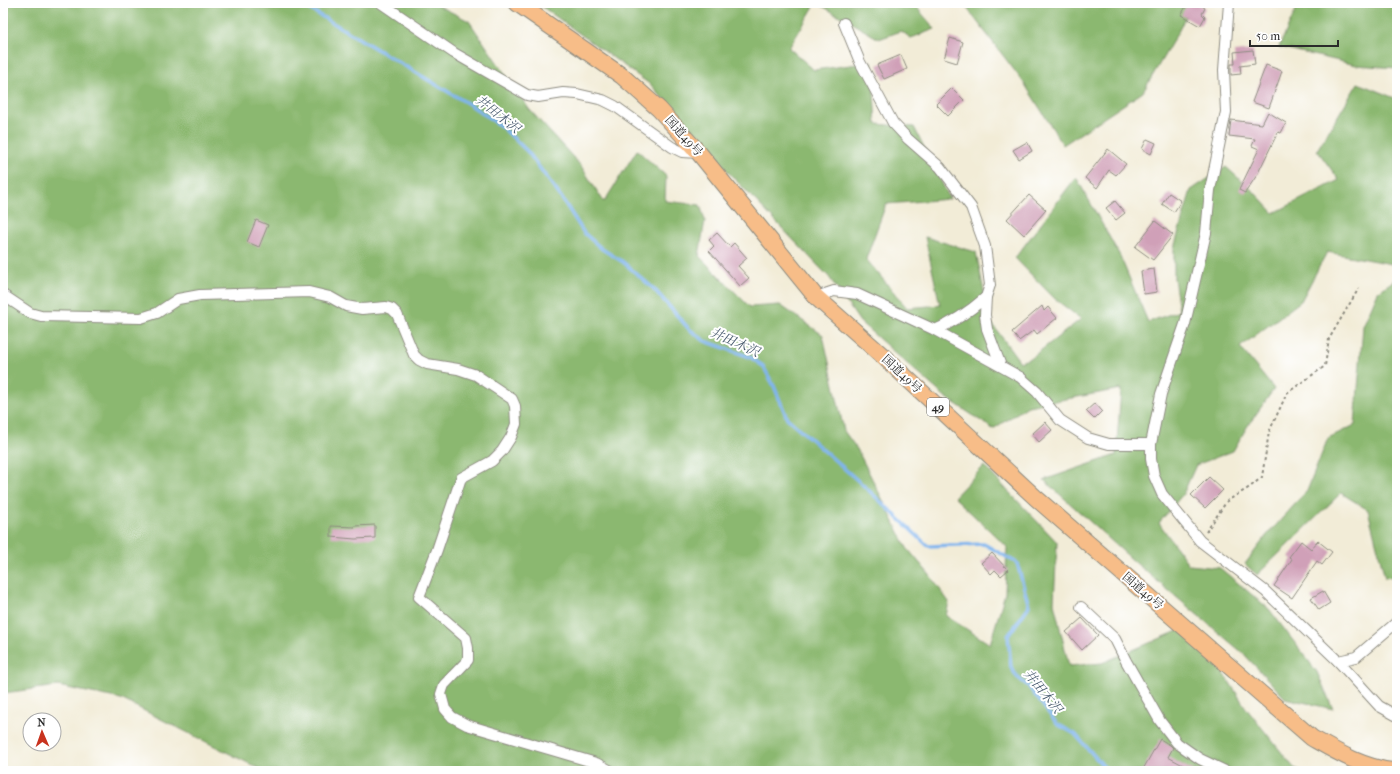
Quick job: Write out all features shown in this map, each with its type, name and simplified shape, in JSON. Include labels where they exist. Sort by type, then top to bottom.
[{"type":"highway","name":"国道49号","points":[[517,3],[622,76],[659,109],[700,153],[816,297],[1042,503],[1312,738],[1353,765],[1392,771]]},
{"type":"street","points":[[380,3],[454,53],[527,95],[538,97],[563,93],[577,94],[603,100],[615,106],[672,147],[682,152],[700,153]]},
{"type":"street","points":[[1229,3],[1224,70],[1226,112],[1210,190],[1206,233],[1185,324],[1161,394],[1151,444],[1151,459],[1154,476],[1162,494],[1200,541],[1265,590],[1338,661],[1379,706],[1397,716]]},
{"type":"street","points":[[844,24],[860,62],[893,123],[908,139],[940,167],[971,207],[985,246],[990,285],[986,297],[985,315],[987,329],[1001,366]]},
{"type":"street","points":[[816,297],[834,291],[857,294],[935,330],[1020,377],[1037,392],[1060,420],[1088,438],[1109,444],[1151,444]]},
{"type":"street","points":[[3,295],[30,313],[41,316],[141,318],[157,313],[178,299],[200,295],[309,292],[330,297],[346,306],[362,309],[392,308],[397,314],[414,355],[419,360],[427,364],[458,369],[476,375],[512,399],[515,406],[516,424],[511,437],[502,451],[492,461],[461,478],[437,550],[419,597],[466,638],[468,660],[444,685],[441,694],[445,709],[452,717],[467,725],[596,763],[611,771]]},
{"type":"street","points":[[935,330],[950,324],[986,297]]},
{"type":"street","points":[[1082,607],[1115,639],[1160,721],[1177,743],[1200,759],[1225,771]]},
{"type":"street","points":[[1338,661],[1356,657],[1397,622]]},
{"type":"path","points":[[1200,541],[1227,501],[1262,478],[1269,432],[1287,392],[1325,366],[1328,339],[1359,288]]},
{"type":"green space","points":[[3,3],[433,3],[469,21],[529,109],[581,166],[604,202],[637,150],[666,176],[665,201],[700,205],[705,220],[699,256],[750,307],[780,305],[823,335],[844,431],[857,449],[907,548],[929,574],[949,602],[946,616],[990,644],[1005,593],[1007,547],[954,497],[984,466],[1057,542],[1054,603],[1069,666],[1102,663],[1180,630],[1214,658],[1246,708],[1294,768],[1302,771],[264,771],[121,699],[58,686],[3,693]]},
{"type":"green space","points":[[537,3],[816,3],[789,48],[814,70],[872,62],[876,124],[914,127],[950,199],[886,204],[866,259],[907,308],[940,305],[925,237],[976,252],[990,321],[1020,362],[1031,358],[1081,319],[1055,299],[1015,258],[1076,177],[1120,256],[1148,322],[1179,311],[1174,278],[1174,248],[1191,190],[1226,167],[1255,193],[1274,213],[1339,180],[1317,150],[1358,83],[1397,99],[1397,265],[1327,252],[1301,301],[1240,347],[1274,389],[1247,427],[1233,451],[1196,465],[1183,494],[1159,523],[1189,565],[1220,568],[1269,609],[1317,672],[1333,709],[1285,698],[1244,654],[1137,564],[1044,480],[1116,455],[1121,389],[1028,406],[993,429],[944,396],[860,322],[829,277],[728,172],[651,85]]},
{"type":"green space","points":[[817,3],[918,3],[918,9],[935,29],[911,38],[901,31],[879,39]]},
{"type":"green space","points":[[963,3],[1193,3],[1143,92],[1063,145],[1024,83]]},
{"type":"green space","points":[[1299,3],[1397,3],[1397,68],[1356,65],[1279,47]]},
{"type":"green space","points":[[1397,278],[1397,576],[1385,578],[1368,510],[1341,493],[1257,575],[1245,564],[1267,535],[1307,491],[1328,438],[1355,425],[1363,326],[1378,292]]},
{"type":"building","points":[[1188,3],[1197,3],[1205,8],[1202,14],[1205,17],[1200,26],[1181,15]]},
{"type":"building","points":[[950,38],[963,42],[957,63],[944,59]]},
{"type":"building","points":[[1253,50],[1255,64],[1240,66],[1241,74],[1231,75],[1231,64],[1235,64],[1234,52]]},
{"type":"building","points":[[901,55],[907,69],[884,79],[877,65]]},
{"type":"building","points":[[1266,65],[1282,71],[1269,108],[1252,102]]},
{"type":"building","points":[[952,88],[964,100],[948,116],[936,104]]},
{"type":"building","points":[[1268,112],[1286,123],[1281,133],[1278,132],[1257,175],[1245,193],[1239,190],[1259,149],[1252,146],[1255,139],[1229,136],[1231,120],[1262,124]]},
{"type":"building","points":[[1147,139],[1156,143],[1151,154],[1142,149]]},
{"type":"building","points":[[1027,142],[1032,151],[1019,159],[1013,150]]},
{"type":"building","points":[[1108,149],[1126,164],[1116,175],[1109,170],[1097,188],[1085,178]]},
{"type":"building","points":[[1169,193],[1181,201],[1174,212],[1162,204]]},
{"type":"building","points":[[1029,195],[1046,210],[1024,235],[1007,219]]},
{"type":"building","points":[[1115,201],[1125,213],[1116,220],[1106,208]]},
{"type":"building","points":[[256,220],[268,225],[259,247],[247,242]]},
{"type":"building","points":[[1155,221],[1173,235],[1153,260],[1135,247]]},
{"type":"building","points":[[717,233],[730,247],[734,243],[747,258],[738,266],[749,278],[740,286],[709,251],[714,246],[709,240]]},
{"type":"building","points":[[1154,269],[1157,292],[1144,294],[1141,271]]},
{"type":"building","points":[[1042,306],[1044,311],[1048,307],[1057,318],[1037,334],[1034,330],[1019,341],[1012,332]]},
{"type":"building","points":[[1095,403],[1102,411],[1094,419],[1086,411]]},
{"type":"building","points":[[1045,422],[1052,430],[1039,442],[1032,434]]},
{"type":"building","points":[[1209,477],[1223,490],[1205,508],[1191,495]]},
{"type":"building","points":[[375,525],[375,538],[355,539],[331,537],[331,526],[355,527]]},
{"type":"building","points":[[1301,541],[1311,549],[1318,541],[1332,552],[1322,565],[1317,561],[1292,598],[1274,586],[1292,559],[1289,557]]},
{"type":"building","points":[[992,553],[1008,570],[1001,576],[995,570],[991,574],[981,563]]},
{"type":"building","points":[[1323,591],[1330,603],[1319,610],[1311,598]]},
{"type":"building","points":[[1082,618],[1098,635],[1082,650],[1066,632]]},
{"type":"building","points":[[1160,739],[1173,748],[1168,757],[1194,771],[1142,771]]},
{"type":"waterway","name":"井田木沢","points":[[300,3],[472,106],[502,127],[528,152],[561,197],[584,233],[602,249],[623,262],[654,289],[689,329],[705,341],[750,357],[763,366],[774,386],[787,418],[864,486],[928,546],[984,544],[1017,563],[1029,606],[1008,636],[1011,667],[1017,677],[1028,686],[1057,724],[1075,734],[1104,767],[1110,771]]}]
